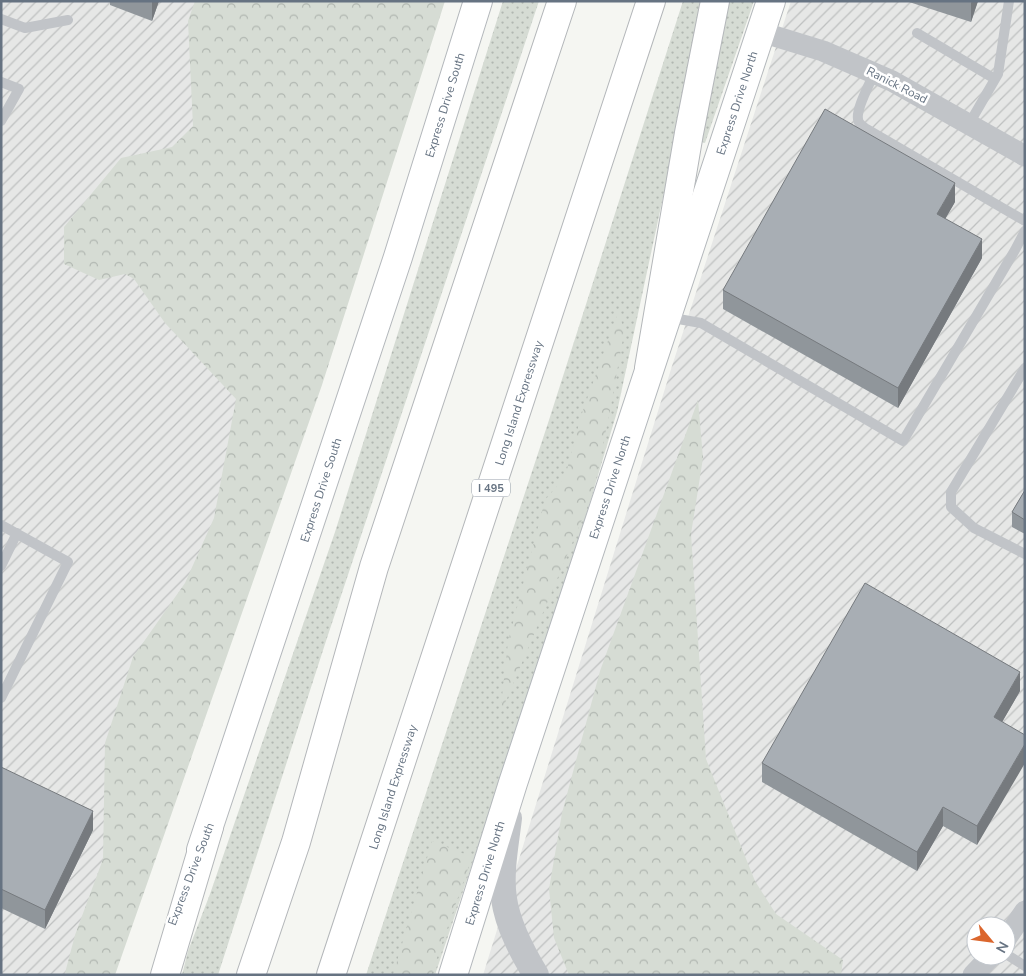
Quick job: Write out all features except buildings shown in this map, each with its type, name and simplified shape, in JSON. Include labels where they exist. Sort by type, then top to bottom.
[{"type":"main road","name":"Express Drive South","points":[[153,975],[209,828],[398,257],[478,1]]},
{"type":"main road","points":[[251,975],[296,842],[374,568],[562,1]]},
{"type":"main road","name":"Long Island Expressway","points":[[331,975],[651,1]]},
{"type":"main road","points":[[649,368],[689,133],[715,1]]},
{"type":"main road","name":"Express Drive North","points":[[453,975],[513,783],[770,1]]},
{"type":"main road","points":[[165,975],[209,828]]},
{"type":"street","name":"Ranick Road","points":[[761,32],[823,51],[892,81],[1025,156]]},
{"type":"street","points":[[513,783],[504,870],[504,900],[513,930],[527,961],[536,975]]},
{"type":"street","points":[[1016,924],[1025,911]]},
{"type":"lane","points":[[969,124],[998,74],[1009,1]]},
{"type":"lane","points":[[1,19],[25,28],[68,20]]},
{"type":"lane","points":[[917,33],[995,79]]},
{"type":"lane","points":[[874,73],[858,110],[857,117],[859,123],[1025,221]]},
{"type":"lane","points":[[1,82],[18,89],[1,121]]},
{"type":"lane","points":[[666,317],[701,323],[903,441],[1025,231]]},
{"type":"lane","points":[[1025,368],[951,492],[952,507],[974,528],[1025,554]]},
{"type":"lane","points":[[1,525],[68,562],[1,698]]},
{"type":"lane","points":[[1,566],[17,533]]},
{"type":"shaded area","points":[[1,1],[427,1],[105,975],[1,975]]},
{"type":"shaded area","points":[[791,1],[1025,1],[1025,975],[483,975],[672,366]]},
{"type":"green space","points":[[195,1],[445,1],[322,385],[115,975],[70,975],[65,973],[75,935],[103,859],[105,743],[133,657],[185,583],[214,518],[236,399],[165,323],[134,279],[125,274],[99,280],[64,264],[64,227],[121,158],[172,147],[193,126],[188,21]]},
{"type":"green space","points":[[503,1],[539,1],[326,641],[218,975],[182,975],[188,951],[210,894],[335,532]]},
{"type":"green space","points":[[683,1],[705,1],[617,412],[560,602],[435,975],[366,975],[549,420]]},
{"type":"green space","points":[[728,1],[754,1],[705,143],[699,141]]},
{"type":"green space","points":[[619,310],[624,333],[592,496],[500,715],[508,642],[545,500],[565,477],[581,416]]},
{"type":"green space","points":[[698,400],[703,458],[691,534],[706,759],[755,881],[776,914],[843,960],[841,975],[569,975],[554,938],[549,889],[562,813],[600,671]]},
{"type":"green space","points":[[432,841],[472,857],[431,975],[393,975]]}]
